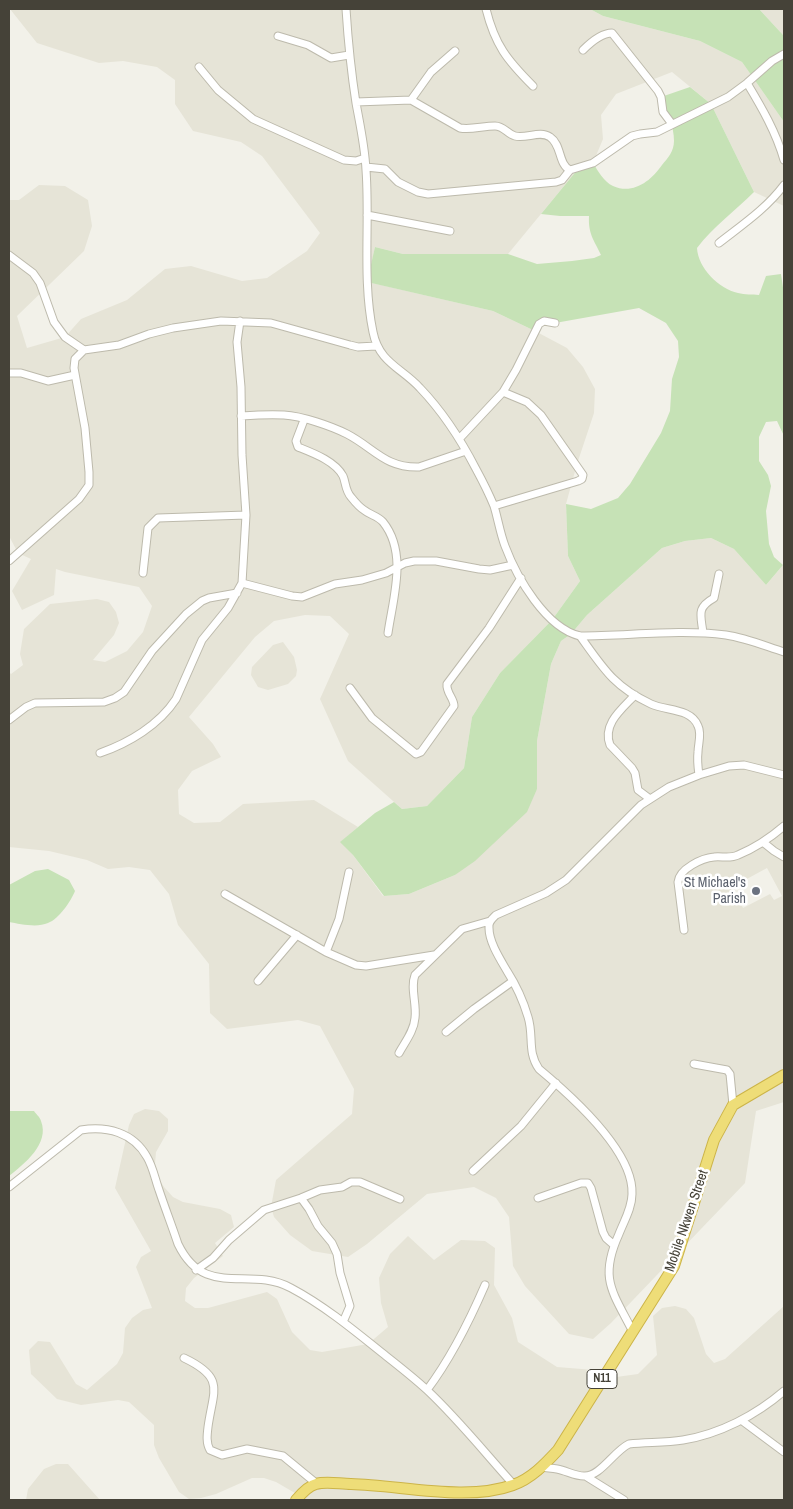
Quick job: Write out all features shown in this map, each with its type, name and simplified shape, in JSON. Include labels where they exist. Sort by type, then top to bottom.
[{"type":"highway","points":[[733,1105],[784,1075]]},
{"type":"highway","name":"Mobile Nkwen Street","points":[[317,1484],[373,1485],[458,1492],[493,1490],[514,1485],[541,1467],[558,1450],[674,1266],[714,1140],[733,1105]]},
{"type":"highway","points":[[296,1500],[307,1488],[317,1484]]},
{"type":"street","points":[[346,9],[349,55],[366,167],[367,282],[372,332],[376,346],[388,362],[420,388],[460,438],[494,506],[498,524],[513,564],[534,598],[561,628],[571,634],[580,636],[661,633],[703,634],[737,637],[784,652]]},
{"type":"street","points":[[486,9],[491,29],[500,48],[511,64],[533,86]]},
{"type":"street","points":[[583,50],[592,42],[608,33],[612,33],[658,91],[661,97],[663,112],[672,124]]},
{"type":"street","points":[[278,36],[308,45],[331,58],[349,55]]},
{"type":"street","points":[[410,100],[431,72],[455,51]]},
{"type":"street","points":[[366,167],[385,170],[398,182],[418,192],[428,194],[556,182],[562,180],[570,170],[592,163],[632,136],[657,132],[728,97],[772,61],[784,54]]},
{"type":"street","points":[[200,67],[218,90],[238,108],[261,124],[274,128],[344,160],[356,161],[365,158]]},
{"type":"street","points":[[747,83],[771,125],[784,160]]},
{"type":"street","points":[[356,102],[410,100],[460,128],[501,126],[515,136],[548,136],[556,143],[564,165],[570,170]]},
{"type":"street","points":[[719,243],[762,209],[784,185]]},
{"type":"street","points":[[367,216],[450,231]]},
{"type":"street","points":[[9,254],[33,273],[40,283],[54,322],[65,337],[84,350]]},
{"type":"street","points":[[9,561],[79,499],[89,485],[85,428],[75,375],[74,358],[84,350],[119,345],[149,334],[194,324],[240,321],[271,323],[358,347],[376,346]]},
{"type":"street","points":[[100,753],[116,748],[148,728],[170,708],[176,699],[202,640],[228,608],[242,582],[246,515],[241,387],[237,342],[240,321]]},
{"type":"street","points":[[460,438],[503,392],[539,324],[544,321],[555,323]]},
{"type":"street","points":[[9,373],[21,373],[48,381],[75,375]]},
{"type":"street","points":[[494,506],[578,481],[582,478],[583,474],[541,415],[526,402],[503,392]]},
{"type":"street","points":[[241,416],[286,415],[333,428],[366,445],[384,459],[395,464],[419,467],[466,451]]},
{"type":"street","points":[[304,420],[296,441],[297,445],[324,459],[342,474],[345,488],[349,495],[365,511],[382,521],[396,545],[398,566],[388,633]]},
{"type":"street","points":[[143,573],[148,528],[158,518],[246,515]]},
{"type":"street","points":[[242,582],[302,597],[335,584],[362,580],[405,563],[424,560],[490,570],[513,564]]},
{"type":"street","points":[[703,634],[700,611],[702,606],[714,598],[719,574]]},
{"type":"street","points":[[350,688],[372,718],[416,754],[421,752],[454,706],[447,689],[447,684],[489,628],[521,578]]},
{"type":"street","points":[[9,720],[34,703],[104,702],[115,698],[124,692],[152,652],[186,614],[202,601],[209,598],[237,593]]},
{"type":"street","points":[[580,636],[610,677],[619,685],[655,706],[685,713],[698,725],[700,733],[697,753],[699,775]]},
{"type":"street","points":[[635,695],[612,721],[608,728],[608,739],[610,745],[635,773],[638,790],[650,799]]},
{"type":"street","points":[[632,1330],[612,1290],[608,1270],[614,1245],[631,1204],[632,1192],[626,1168],[607,1138],[588,1114],[539,1069],[534,1062],[531,1054],[532,1036],[530,1022],[522,998],[496,951],[488,928],[490,921],[496,915],[546,893],[561,884],[624,821],[650,799],[669,788],[699,775],[729,766],[744,765],[784,775]]},
{"type":"street","points":[[684,930],[678,882],[678,877],[682,872],[712,857],[737,856],[764,843],[784,826]]},
{"type":"street","points":[[764,843],[784,857]]},
{"type":"street","points":[[326,952],[338,919],[349,872]]},
{"type":"street","points":[[225,894],[326,952],[356,965],[366,966],[434,955]]},
{"type":"street","points":[[399,1053],[410,1034],[416,1016],[413,981],[415,975],[462,929],[490,921]]},
{"type":"street","points":[[258,981],[297,935]]},
{"type":"street","points":[[446,1032],[513,981]]},
{"type":"street","points":[[694,1064],[727,1070],[730,1074],[733,1105]]},
{"type":"street","points":[[473,1171],[521,1126],[556,1083]]},
{"type":"street","points":[[9,1187],[81,1130],[95,1128],[110,1130],[133,1139],[148,1158],[178,1244],[184,1256],[196,1270],[209,1276],[275,1282],[290,1287],[343,1322],[427,1390],[514,1485]]},
{"type":"street","points":[[196,1270],[213,1258],[229,1240],[264,1210],[320,1190],[342,1187],[351,1182],[360,1182],[400,1199]]},
{"type":"street","points":[[538,1198],[581,1183],[588,1183],[603,1232],[614,1245]]},
{"type":"street","points":[[301,1198],[310,1209],[318,1226],[332,1243],[337,1254],[340,1273],[350,1306],[343,1322]]},
{"type":"street","points":[[427,1390],[440,1373],[485,1285]]},
{"type":"street","points":[[184,1358],[205,1370],[215,1387],[215,1397],[210,1411],[207,1432],[210,1450],[222,1455],[247,1449],[283,1456],[317,1484]]},
{"type":"street","points":[[587,1477],[601,1469],[621,1448],[629,1444],[680,1441],[725,1428],[773,1401],[784,1392]]},
{"type":"street","points":[[741,1420],[784,1452]]},
{"type":"street","points":[[541,1467],[558,1469],[587,1477],[624,1500]]},
{"type":"street","points":[[483,1500],[493,1490]]},
{"type":"shaded area","points":[[10,9],[590,9],[603,16],[700,41],[742,62],[784,122],[784,206],[754,192],[711,104],[672,72],[616,94],[601,115],[603,139],[593,163],[578,169],[508,254],[403,254],[375,247],[368,282],[493,311],[567,348],[583,367],[595,389],[594,413],[566,504],[568,556],[580,581],[552,620],[500,673],[472,717],[464,768],[427,806],[402,809],[348,761],[320,699],[349,634],[330,616],[305,615],[274,621],[255,637],[189,717],[213,744],[221,757],[192,771],[178,790],[179,814],[194,823],[220,822],[243,804],[314,800],[358,827],[341,842],[383,896],[409,894],[455,875],[537,789],[537,741],[551,664],[561,641],[571,634],[587,615],[662,548],[685,541],[711,538],[734,549],[766,585],[784,564],[784,1102],[756,1111],[745,1183],[611,1323],[593,1339],[569,1334],[525,1286],[513,1266],[509,1217],[496,1198],[474,1187],[427,1194],[367,1244],[348,1257],[312,1251],[290,1235],[274,1217],[271,1207],[276,1180],[352,1114],[354,1089],[320,1026],[298,1020],[227,1029],[210,1013],[209,964],[178,925],[169,894],[150,870],[129,867],[108,869],[87,860],[49,851],[9,847],[9,672],[11,674],[23,665],[20,654],[24,629],[50,604],[97,599],[109,602],[116,612],[119,623],[114,635],[93,660],[105,662],[127,651],[143,632],[152,606],[139,587],[56,569],[54,595],[22,610],[12,591],[31,559],[18,553],[9,536],[9,200],[19,200],[39,185],[65,186],[88,200],[92,226],[84,251],[17,316],[27,348],[65,337],[81,319],[127,300],[165,269],[191,266],[242,281],[267,278],[307,251],[320,233],[262,156],[241,142],[193,131],[175,104],[175,80],[157,67],[123,61],[99,63],[37,43]],"holes":[[[767,868],[782,896],[774,900],[770,894],[743,908],[732,887]]]},
{"type":"shaded area","points":[[759,9],[784,9],[784,36]]},
{"type":"shaded area","points":[[283,642],[294,657],[297,670],[296,676],[288,684],[268,690],[258,687],[251,675],[252,667],[273,645]]},
{"type":"shaded area","points":[[145,1109],[159,1111],[168,1119],[168,1131],[156,1152],[155,1164],[157,1176],[164,1187],[173,1197],[183,1202],[220,1209],[231,1215],[234,1227],[215,1243],[223,1256],[194,1278],[186,1288],[185,1301],[195,1308],[208,1308],[267,1292],[277,1299],[292,1332],[310,1350],[322,1352],[368,1344],[388,1327],[381,1303],[379,1278],[390,1254],[408,1236],[434,1260],[461,1240],[485,1241],[495,1248],[494,1285],[512,1318],[518,1342],[557,1367],[594,1370],[602,1379],[638,1374],[657,1355],[653,1316],[662,1308],[675,1306],[686,1309],[694,1318],[706,1354],[714,1363],[725,1359],[784,1306],[784,1500],[307,1500],[276,1482],[264,1478],[252,1478],[216,1494],[189,1499],[179,1492],[159,1458],[154,1445],[154,1425],[129,1402],[118,1400],[81,1405],[57,1399],[31,1374],[29,1350],[38,1341],[50,1342],[76,1384],[87,1390],[117,1364],[123,1353],[125,1328],[132,1318],[143,1310],[152,1308],[136,1267],[141,1257],[151,1251],[115,1188],[129,1125],[134,1114]]},
{"type":"shaded area","points":[[56,1464],[68,1464],[100,1500],[26,1500],[28,1489],[44,1469]]},
{"type":"green space","points":[[590,9],[759,9],[784,36],[784,122],[742,62],[700,41],[603,16]]},
{"type":"green space","points":[[690,87],[711,104],[754,192],[717,226],[697,248],[701,263],[717,282],[731,291],[743,294],[759,295],[766,276],[781,274],[784,294],[784,436],[777,421],[766,422],[759,437],[759,461],[768,475],[771,486],[766,511],[769,544],[774,557],[783,565],[766,585],[734,549],[711,538],[685,541],[662,548],[587,615],[571,634],[561,641],[551,664],[537,741],[537,789],[527,812],[475,861],[455,875],[409,894],[384,896],[353,855],[340,842],[375,813],[394,802],[402,809],[427,806],[464,768],[472,717],[500,673],[552,620],[580,581],[568,556],[566,504],[591,509],[618,498],[630,484],[661,433],[670,411],[672,379],[679,357],[678,341],[666,323],[639,308],[555,323],[544,321],[535,331],[493,311],[367,282],[375,247],[403,254],[508,254],[537,264],[594,258],[601,255],[591,232],[589,216],[541,214],[578,169],[593,163],[607,182],[620,188],[634,188],[653,176],[668,157],[674,145],[674,135],[661,97]]},
{"type":"green space","points":[[48,869],[69,880],[75,891],[71,900],[56,918],[44,924],[28,925],[9,922],[9,885],[35,871]]},
{"type":"green space","points":[[9,1111],[34,1111],[43,1129],[42,1138],[34,1153],[9,1176]]},
{"type":"place","name":"St Michael's Parish","points":[[756,891]]}]
